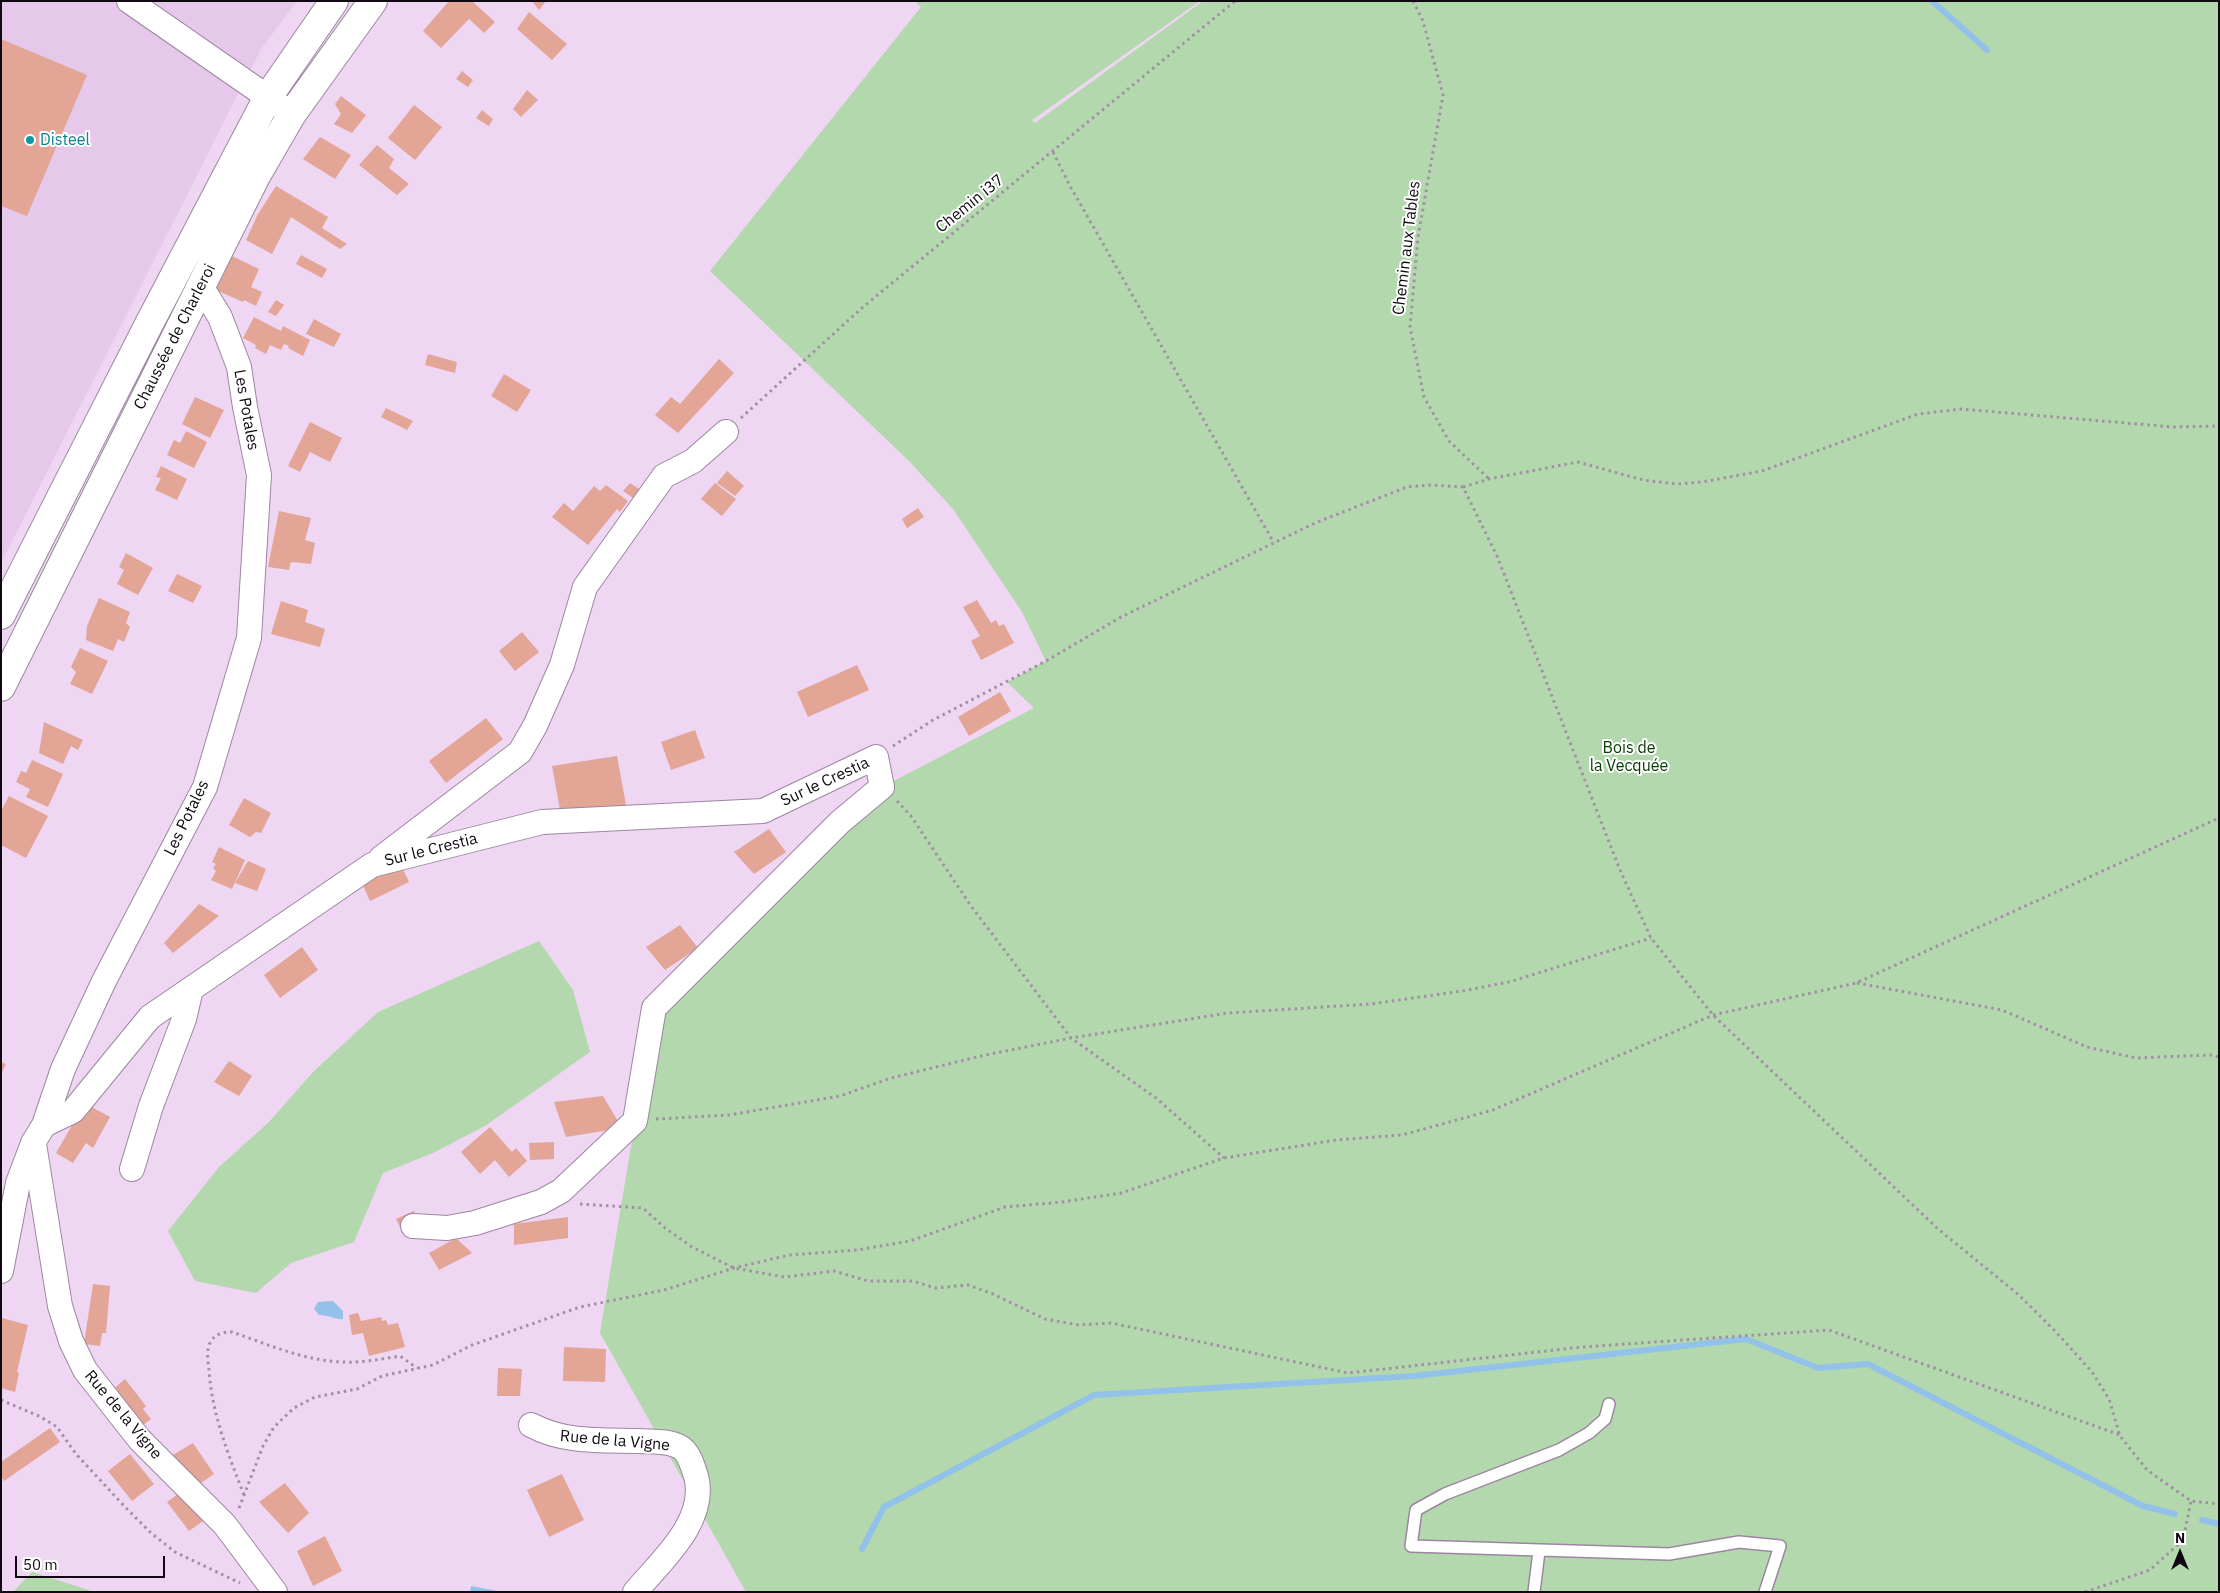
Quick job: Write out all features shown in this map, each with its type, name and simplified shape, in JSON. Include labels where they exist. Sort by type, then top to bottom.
[{"type":"main road","name":"Chaussée de Charleroi","points":[[1,615],[149,324],[268,97],[334,1]]},
{"type":"main road","name":"Chaussée de Charleroi","points":[[1,687],[256,176],[292,114],[373,1]]},
{"type":"street","points":[[129,1],[292,114]]},
{"type":"street","name":"Les Potales","points":[[1,1271],[18,1183],[39,1134],[63,1069],[104,981],[205,786],[249,638],[258,475],[239,367],[220,317],[201,286]]},
{"type":"street","points":[[372,865],[520,752],[535,726],[562,665],[586,587],[664,476],[693,461],[726,432]]},
{"type":"street","name":"Sur le Crestia","points":[[39,1134],[73,1111],[150,1017],[372,865],[542,822],[763,811],[876,758],[882,787],[840,822],[654,1008],[634,1121]]},
{"type":"street","points":[[132,1169],[151,1106],[184,1019],[191,989]]},
{"type":"street","points":[[413,1226],[447,1228],[475,1223],[541,1202],[561,1191],[634,1121]]},
{"type":"street","name":"Rue de la Vigne","points":[[39,1134],[60,1306],[71,1341],[85,1370],[140,1440],[225,1526],[276,1592]]},
{"type":"street","name":"Rue de la Vigne","points":[[531,1425],[548,1434],[575,1439],[667,1442],[682,1448],[693,1464],[698,1485],[694,1513],[684,1534],[635,1592]]},
{"type":"lane","points":[[1609,1404],[1605,1419],[1589,1433],[1560,1450],[1445,1494],[1416,1510],[1411,1546],[1540,1552],[1669,1554],[1739,1542],[1780,1546],[1765,1592]]},
{"type":"lane","points":[[1534,1592],[1540,1552]]},
{"type":"path","name":"Chemin i37","points":[[726,432],[863,307],[1235,1]]},
{"type":"path","name":"Chemin aux Tables","points":[[1412,1],[1423,21],[1443,95],[1418,237],[1410,327],[1424,397],[1449,441],[1489,479]]},
{"type":"path","points":[[1053,152],[1070,186],[1274,543]]},
{"type":"path","points":[[876,758],[933,720],[1064,651],[1121,617],[1315,523],[1407,487],[1430,485],[1462,488],[1489,479],[1578,462],[1643,480],[1677,484],[1702,482],[1762,471],[1918,414],[1961,409],[2174,427],[2219,426]]},
{"type":"path","points":[[1462,488],[1497,556],[1620,870],[1651,938],[1713,1015],[1938,1229],[2019,1296],[2057,1333],[2096,1379],[2109,1399],[2120,1436],[2147,1470],[2191,1501],[2219,1504]]},
{"type":"path","points":[[882,787],[911,816],[971,906],[1071,1038],[1156,1098],[1224,1158]]},
{"type":"path","points":[[418,1368],[400,1356],[370,1361],[342,1362],[307,1356],[232,1332],[221,1332],[210,1343],[208,1353],[211,1398],[244,1496],[263,1446],[274,1427],[294,1408],[316,1397],[357,1389],[382,1376],[418,1368],[446,1360],[472,1345],[580,1307],[664,1290],[734,1268],[790,1255],[857,1250],[910,1241],[1004,1207],[1062,1202],[1121,1193],[1224,1158],[1336,1140],[1402,1135],[1492,1110],[1713,1015],[1856,983],[2219,818]]},
{"type":"path","points":[[634,1121],[728,1115],[840,1096],[910,1074],[985,1055],[1071,1038],[1228,1013],[1371,1004],[1462,991],[1509,982],[1651,938]]},
{"type":"path","points":[[1856,983],[2002,1010],[2087,1047],[2136,1058],[2210,1054],[2219,1057]]},
{"type":"path","points":[[561,1191],[571,1202],[602,1207],[644,1208],[665,1228],[692,1247],[734,1268],[784,1277],[834,1271],[868,1281],[912,1282],[936,1288],[968,1286],[993,1294],[1045,1319],[1079,1325],[1111,1322],[1348,1373],[1582,1346],[1829,1330],[2120,1436]]},
{"type":"path","points":[[1,1400],[40,1417],[57,1427],[76,1454],[114,1495],[151,1533],[175,1552],[195,1563],[246,1585]]},
{"type":"path","points":[[2085,1592],[2150,1570],[2183,1540],[2191,1501]]},
{"type":"shaded area","points":[[1,1],[297,1],[261,49],[1,563]]},
{"type":"green space","name":"Bois de la Vecquée","points":[[915,1],[1200,1],[1032,120],[1035,123],[1203,1],[2219,1],[2219,1592],[746,1592],[600,1333],[654,1008],[882,787],[1034,708],[1007,682],[1046,661],[1022,612],[953,509],[909,461],[710,271],[921,7]]},
{"type":"green space","points":[[539,941],[573,990],[590,1052],[485,1126],[433,1153],[383,1173],[354,1242],[291,1263],[256,1293],[195,1281],[168,1231],[219,1167],[269,1122],[313,1072],[378,1012]]},
{"type":"green space","points":[[32,1572],[95,1592],[13,1592]]},
{"type":"water","points":[[333,1301],[343,1311],[343,1319],[319,1315],[314,1309],[318,1302]]},
{"type":"water","points":[[471,1586],[503,1592],[470,1592]]},
{"type":"building","points":[[449,1],[472,1],[495,22],[484,33],[469,19],[441,48],[423,31]]},
{"type":"building","points":[[532,1],[546,1],[539,10]]},
{"type":"building","points":[[529,12],[567,44],[552,60],[517,29]]},
{"type":"building","name":"Disteel","points":[[1,39],[87,75],[27,216],[1,206]]},
{"type":"building","points":[[462,71],[473,80],[468,87],[456,79]]},
{"type":"building","points":[[527,90],[538,100],[521,117],[513,109]]},
{"type":"building","points":[[341,96],[366,115],[352,133],[334,124],[341,114],[335,104]]},
{"type":"building","points":[[414,105],[442,127],[415,160],[388,138]]},
{"type":"building","points":[[482,110],[493,119],[489,126],[476,118]]},
{"type":"building","points":[[320,137],[351,155],[335,179],[303,159]]},
{"type":"building","points":[[377,145],[394,159],[389,168],[409,184],[397,195],[359,165]]},
{"type":"building","points":[[276,186],[328,217],[322,228],[347,244],[340,249],[291,217],[272,254],[246,240],[258,214]]},
{"type":"building","points":[[301,255],[327,269],[322,278],[296,264]]},
{"type":"building","points":[[232,256],[259,269],[251,287],[262,292],[256,306],[216,290]]},
{"type":"building","points":[[276,300],[284,305],[276,316],[268,312]]},
{"type":"building","points":[[254,317],[281,331],[283,326],[310,340],[303,356],[284,344],[281,350],[270,345],[266,354],[255,348],[256,345],[243,338]]},
{"type":"building","points":[[314,319],[341,334],[334,347],[306,334]]},
{"type":"building","points":[[428,354],[457,362],[455,373],[425,365]]},
{"type":"building","points":[[719,359],[734,373],[678,433],[655,415],[671,397],[680,404]]},
{"type":"building","points":[[504,374],[531,390],[517,412],[491,396]]},
{"type":"building","points":[[195,397],[224,410],[210,438],[182,424]]},
{"type":"building","points":[[386,408],[413,421],[407,430],[381,417]]},
{"type":"building","points":[[310,422],[342,438],[330,462],[310,452],[300,472],[288,466]]},
{"type":"building","points":[[186,431],[207,442],[194,468],[167,455],[174,440],[180,443]]},
{"type":"building","points":[[161,466],[187,479],[177,500],[155,490],[161,478],[156,477]]},
{"type":"building","points":[[727,471],[744,486],[735,496],[717,483]]},
{"type":"building","points":[[630,483],[642,491],[636,500],[623,491]]},
{"type":"building","points":[[715,483],[736,499],[722,516],[701,499]]},
{"type":"building","points":[[606,485],[628,501],[620,512],[617,509],[588,545],[552,517],[564,503],[573,511],[594,486],[600,491]]},
{"type":"building","points":[[918,508],[924,517],[907,528],[902,519]]},
{"type":"building","points":[[279,511],[311,518],[305,540],[315,543],[311,564],[291,562],[289,570],[268,567]]},
{"type":"building","points":[[126,553],[153,568],[138,595],[117,584],[124,570],[119,567]]},
{"type":"building","points":[[177,574],[202,586],[193,603],[168,591]]},
{"type":"building","points":[[99,598],[130,612],[126,623],[130,627],[124,642],[118,639],[113,651],[86,640],[87,626]]},
{"type":"building","points":[[977,600],[991,623],[996,620],[999,626],[1004,624],[1014,643],[981,660],[971,641],[980,636],[963,607]]},
{"type":"building","points":[[281,601],[308,610],[305,622],[325,629],[320,647],[271,634]]},
{"type":"building","points":[[522,632],[539,652],[515,671],[499,651]]},
{"type":"building","points":[[80,648],[108,661],[92,694],[70,684],[76,672],[71,667]]},
{"type":"building","points":[[857,665],[869,690],[808,717],[797,692]]},
{"type":"building","points":[[1000,692],[1011,711],[969,736],[958,717]]},
{"type":"building","points":[[486,718],[503,739],[446,783],[429,761]]},
{"type":"building","points":[[44,722],[83,740],[78,750],[71,746],[63,764],[39,753]]},
{"type":"building","points":[[695,730],[705,758],[671,770],[661,742]]},
{"type":"building","points":[[617,756],[626,805],[561,815],[552,766]]},
{"type":"building","points":[[32,760],[63,774],[48,807],[26,797],[30,789],[16,782],[21,771],[26,773]]},
{"type":"building","points":[[9,796],[48,816],[26,858],[1,845],[1,811]]},
{"type":"building","points":[[244,798],[271,813],[261,833],[256,832],[250,837],[229,825]]},
{"type":"building","points":[[769,829],[786,852],[754,874],[734,852]]},
{"type":"building","points":[[219,847],[245,860],[232,889],[211,880],[216,871],[213,868],[216,864],[212,862]]},
{"type":"building","points":[[248,861],[266,869],[257,891],[235,883]]},
{"type":"building","points":[[400,863],[409,882],[370,901],[361,881]]},
{"type":"building","points":[[199,904],[219,916],[173,953],[164,943]]},
{"type":"building","points":[[680,925],[698,948],[665,970],[646,947]]},
{"type":"building","points":[[302,947],[318,970],[280,998],[264,975]]},
{"type":"building","points":[[229,1061],[252,1076],[239,1096],[214,1082]]},
{"type":"building","points":[[1,1062],[6,1064],[1,1074]]},
{"type":"building","points":[[603,1096],[622,1128],[566,1137],[554,1102]]},
{"type":"building","points":[[88,1105],[110,1117],[93,1148],[86,1143],[73,1163],[56,1153],[78,1115]]},
{"type":"building","points":[[490,1127],[512,1152],[516,1148],[527,1161],[509,1177],[495,1160],[480,1174],[461,1152]]},
{"type":"building","points":[[554,1142],[554,1159],[530,1160],[529,1143]]},
{"type":"building","points":[[414,1211],[418,1221],[401,1229],[396,1219]]},
{"type":"building","points":[[568,1217],[568,1238],[514,1245],[514,1224]]},
{"type":"building","points":[[456,1238],[472,1253],[439,1270],[429,1253]]},
{"type":"building","points":[[93,1284],[110,1286],[106,1333],[102,1333],[100,1346],[84,1344]]},
{"type":"building","points":[[358,1313],[361,1321],[381,1317],[382,1321],[386,1320],[388,1325],[398,1323],[405,1347],[369,1356],[363,1333],[352,1335],[349,1315]]},
{"type":"building","points":[[2,1318],[28,1325],[17,1372],[19,1373],[15,1392],[1,1388]]},
{"type":"building","points":[[564,1347],[606,1349],[605,1382],[563,1381]]},
{"type":"building","points":[[498,1368],[522,1369],[520,1396],[497,1396]]},
{"type":"building","points":[[125,1379],[146,1406],[143,1409],[151,1419],[139,1428],[110,1392]]},
{"type":"building","points":[[50,1428],[60,1442],[4,1481],[1,1476],[1,1462]]},
{"type":"building","points":[[193,1443],[214,1474],[192,1489],[171,1456]]},
{"type":"building","points":[[130,1454],[154,1484],[132,1501],[108,1471]]},
{"type":"building","points":[[562,1474],[584,1520],[549,1537],[527,1490]]},
{"type":"building","points":[[285,1483],[309,1513],[288,1533],[259,1502]]},
{"type":"building","points":[[181,1492],[203,1521],[189,1531],[167,1502]]},
{"type":"building","points":[[325,1536],[342,1571],[313,1586],[297,1551]]},
{"type":"waterway","points":[[1932,1],[1987,50]]},
{"type":"waterway","points":[[862,1549],[884,1507],[1094,1395],[1414,1376],[1746,1339],[1818,1368],[1868,1364],[2143,1506],[2175,1514]]},
{"type":"waterway","points":[[2202,1520],[2219,1524]]},
{"type":"place","name":"Disteel","points":[[30,140]]}]
